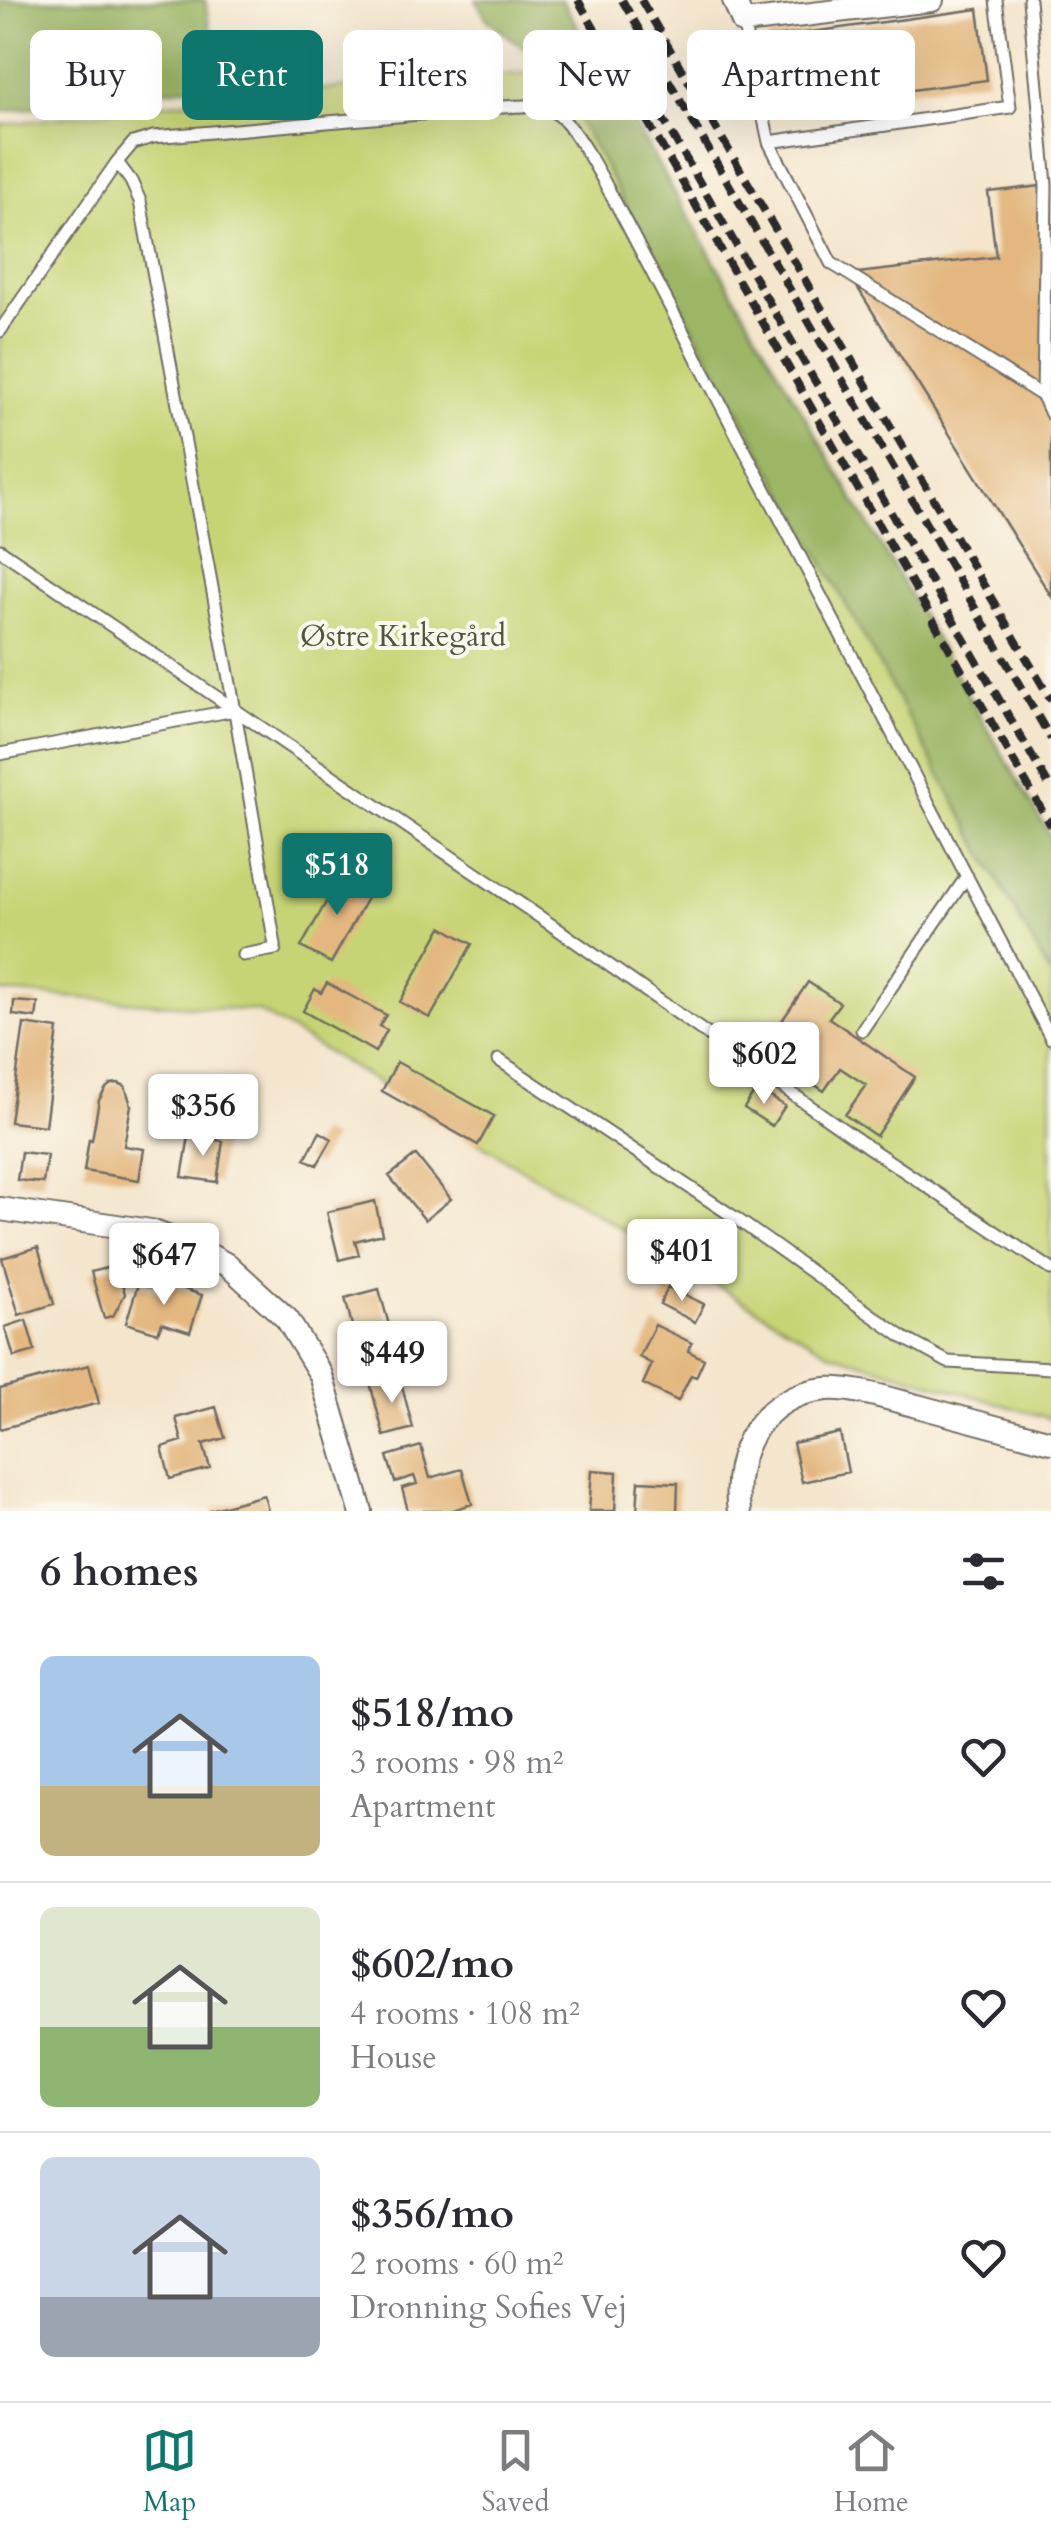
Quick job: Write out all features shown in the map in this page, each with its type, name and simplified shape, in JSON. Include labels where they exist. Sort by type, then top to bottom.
[{"type":"street","points":[[734,0],[743,22],[932,0]]},
{"type":"street","points":[[0,1209],[151,1231],[230,1266],[287,1319],[322,1375],[360,1511]]},
{"type":"street","points":[[739,1511],[738,1468],[755,1428],[780,1406],[808,1392],[830,1388],[882,1396],[1051,1442]]},
{"type":"lane","points":[[768,142],[1010,108],[996,0]]},
{"type":"lane","points":[[1028,0],[1046,185],[1043,396],[1051,414]]},
{"type":"lane","points":[[743,22],[768,142],[831,264],[1043,396]]},
{"type":"lane","points":[[0,332],[132,144],[153,137],[490,108],[532,106],[554,112],[571,126],[640,249],[1051,1038]]},
{"type":"lane","points":[[116,162],[140,201],[235,710],[275,949],[244,955]]},
{"type":"lane","points":[[0,550],[1051,1270]]},
{"type":"lane","points":[[0,754],[235,710]]},
{"type":"lane","points":[[862,1030],[967,876]]},
{"type":"lane","points":[[499,1060],[734,1217],[904,1338],[948,1362],[1051,1368]]},
{"type":"green space","points":[[0,0],[205,0],[210,30],[182,30],[182,88],[162,91],[162,30],[30,30],[30,108],[0,112]]},
{"type":"green space","points":[[476,0],[562,0],[580,30],[523,30],[523,48],[487,19]]},
{"type":"green space","name":"Østre Kirkegård","points":[[523,73],[523,120],[579,120],[1051,976],[1051,1419],[830,1353],[258,1011],[0,992],[0,125],[39,120],[162,120],[162,104],[182,102],[182,120],[323,120],[323,89],[343,88],[343,120],[503,120],[503,75]]},
{"type":"green space","points":[[579,120],[632,120],[1051,837],[1051,976]]},
{"type":"building","points":[[978,9],[987,80],[915,90],[915,30],[826,30]]},
{"type":"building","points":[[1051,185],[1051,596],[849,274],[996,257],[988,192]]},
{"type":"building","points":[[343,872],[372,889],[331,963],[301,947]]},
{"type":"building","points":[[442,927],[472,944],[430,1018],[400,1002]]},
{"type":"building","points":[[808,982],[840,1003],[829,1018],[915,1077],[876,1136],[845,1115],[866,1085],[840,1068],[824,1091],[794,1071],[790,1077],[759,1055]]},
{"type":"building","points":[[327,983],[386,1015],[379,1026],[387,1030],[375,1052],[303,1011],[315,989],[321,993]]},
{"type":"building","points":[[14,1001],[38,1003],[36,1018],[13,1015]]},
{"type":"building","points":[[24,1024],[58,1029],[45,1126],[10,1122]]},
{"type":"building","points":[[397,1062],[494,1116],[478,1145],[382,1091]]},
{"type":"building","points":[[118,1083],[125,1086],[131,1105],[124,1146],[144,1149],[139,1180],[84,1171],[99,1100],[106,1088]]},
{"type":"building","points":[[757,1088],[785,1106],[772,1126],[744,1108]]},
{"type":"building","points":[[320,1132],[332,1139],[317,1165],[305,1159]]},
{"type":"building","points":[[189,1136],[223,1141],[217,1182],[182,1177]]},
{"type":"building","points":[[21,1152],[47,1155],[43,1183],[17,1180]]},
{"type":"building","points":[[416,1155],[451,1199],[425,1220],[389,1176]]},
{"type":"building","points":[[375,1201],[382,1234],[355,1241],[359,1255],[339,1260],[327,1212]]},
{"type":"building","points":[[38,1247],[54,1304],[19,1315],[2,1258]]},
{"type":"building","points":[[117,1265],[125,1294],[113,1316],[104,1318],[91,1272]]},
{"type":"building","points":[[138,1284],[166,1293],[169,1284],[202,1295],[190,1332],[162,1323],[158,1333],[126,1323]]},
{"type":"building","points":[[668,1287],[704,1304],[695,1322],[660,1304]]},
{"type":"building","points":[[379,1289],[396,1350],[361,1360],[345,1298]]},
{"type":"building","points":[[26,1320],[35,1351],[14,1357],[5,1327]]},
{"type":"building","points":[[655,1325],[692,1343],[688,1351],[704,1359],[678,1401],[643,1384],[652,1364],[639,1357]]},
{"type":"building","points":[[89,1365],[99,1403],[0,1429],[0,1389]]},
{"type":"building","points":[[399,1375],[413,1428],[384,1436],[370,1383]]},
{"type":"building","points":[[216,1407],[225,1438],[203,1444],[210,1468],[170,1479],[162,1447],[182,1441],[176,1418]]},
{"type":"building","points":[[840,1433],[848,1472],[802,1482],[793,1443]]},
{"type":"building","points":[[421,1446],[430,1478],[462,1469],[472,1504],[450,1511],[408,1511],[402,1488],[417,1484],[414,1476],[395,1482],[387,1456]]},
{"type":"building","points":[[592,1470],[617,1472],[615,1511],[589,1511]]},
{"type":"building","points":[[639,1481],[678,1483],[677,1511],[637,1511]]},
{"type":"building","points":[[264,1495],[268,1511],[210,1511],[210,1510]]},
{"type":"railway","points":[[578,0],[1051,826]]},
{"type":"railway","points":[[622,0],[1051,739]]},
{"type":"railway","points":[[641,0],[1051,700]]},
{"type":"railway","points":[[664,120],[1051,789]]}]
